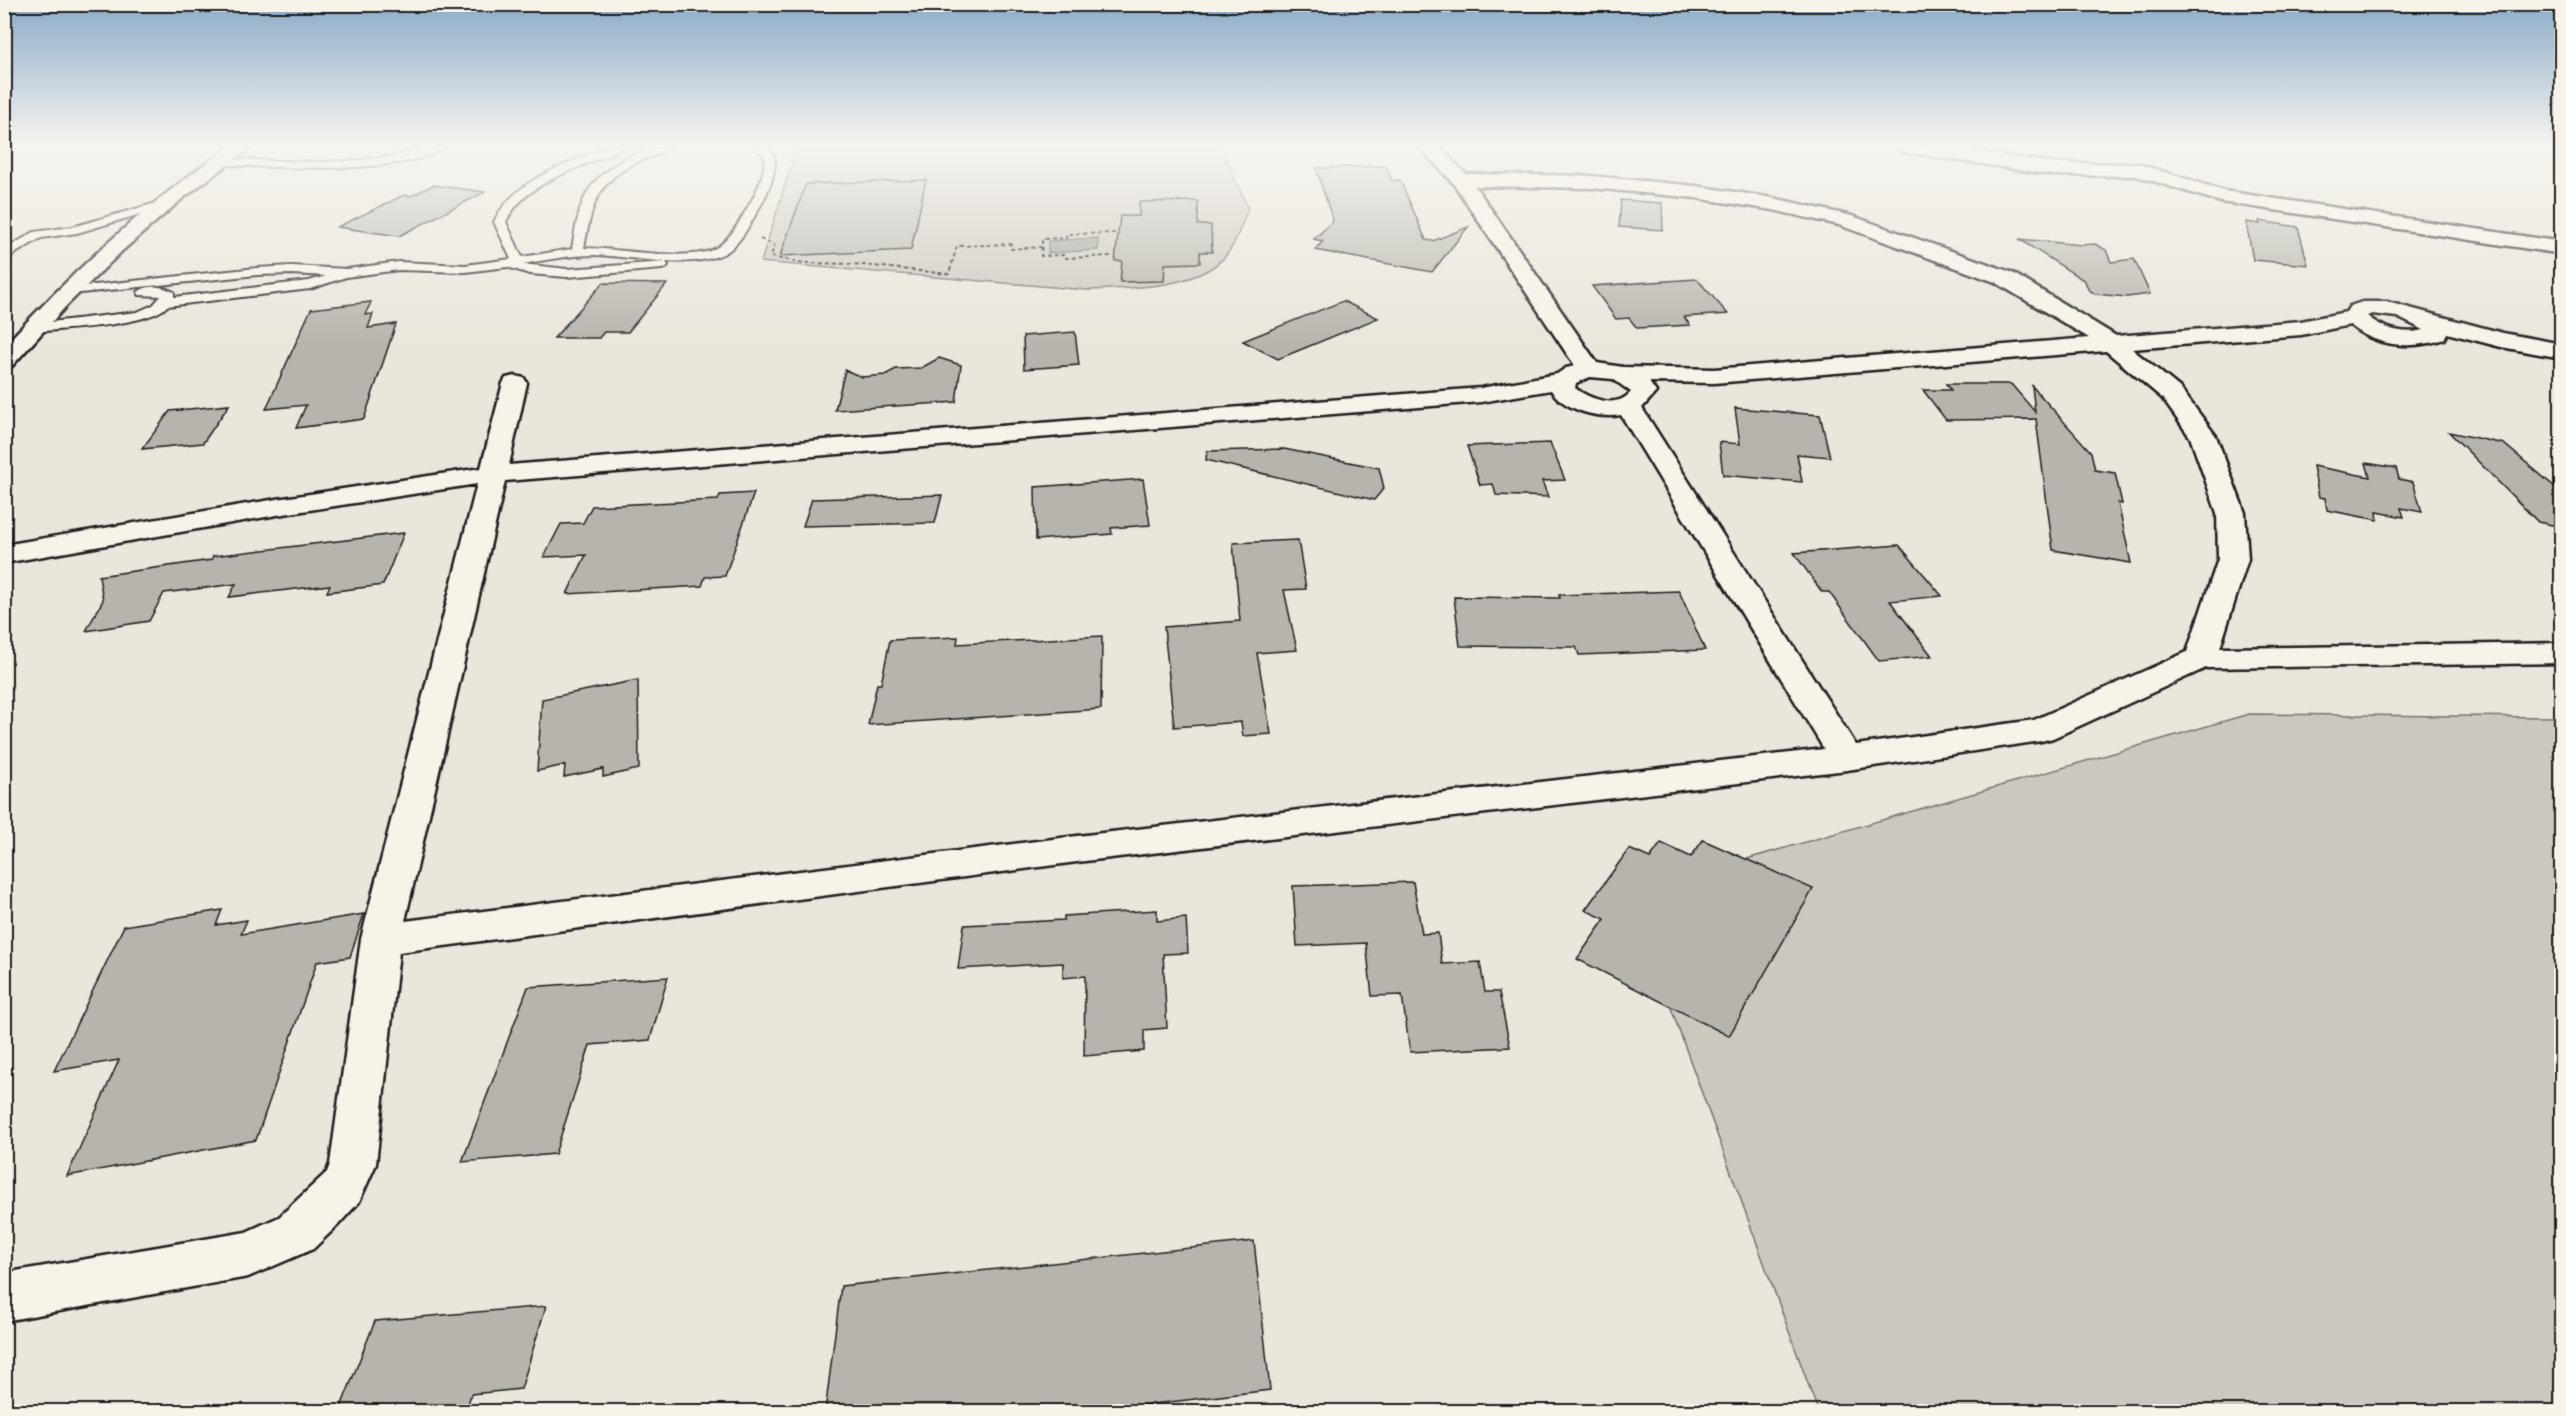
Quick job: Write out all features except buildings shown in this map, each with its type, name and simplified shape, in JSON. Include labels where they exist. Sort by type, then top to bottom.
[{"type":"street","points":[[4,361],[62,296],[152,213]]},
{"type":"street","points":[[1483,213],[1590,370]]},
{"type":"street","points":[[1814,213],[1845,220],[2003,277],[2112,344],[2171,393],[2203,436],[2231,513],[2233,559],[2201,658]]},
{"type":"street","points":[[2333,213],[2562,248]]},
{"type":"street","points":[[2355,317],[2358,311],[2370,307],[2409,313],[2431,327],[2562,351]]},
{"type":"street","points":[[1568,390],[1574,373],[1590,370],[1624,374],[1714,376],[2301,328],[2355,317]]},
{"type":"street","points":[[2355,317],[2362,324],[2377,332]]},
{"type":"street","points":[[2301,328],[2377,332],[2413,339],[2428,338],[2431,327]]},
{"type":"street","points":[[1624,374],[1638,382],[1636,399],[1847,758]]},
{"type":"street","points":[[4,554],[277,507],[492,474],[1481,395],[1568,390],[1589,406],[1610,408],[1714,376]]},
{"type":"street","points":[[4,1298],[248,1254],[296,1233],[321,1211],[342,1187],[353,1164],[381,939],[514,382]]},
{"type":"street","points":[[381,939],[1077,849],[1847,758],[2041,730],[2201,658],[2562,653]]},
{"type":"lane","points":[[4,256],[38,235],[73,230],[134,213]]},
{"type":"lane","points":[[503,213],[500,222],[518,261]]},
{"type":"lane","points":[[577,252],[586,213]]},
{"type":"lane","points":[[164,302],[310,285],[345,273],[391,267],[454,269],[504,264],[577,252],[686,256],[720,251],[736,237],[749,213]]},
{"type":"lane","points":[[504,264],[534,271],[567,272],[667,264],[686,256]]},
{"type":"lane","points":[[62,296],[230,273],[304,270],[345,273]]},
{"type":"lane","points":[[33,328],[133,318],[153,311],[164,302],[168,295],[167,292],[155,291],[62,296]]},
{"type":"path","points":[[1111,256],[1066,258],[1065,255],[1041,256],[1042,239],[1066,238],[1067,234],[1118,233]]},
{"type":"path","points":[[736,237],[757,237],[774,245],[771,257],[805,263],[853,264],[949,274],[957,246],[1011,244],[1011,249],[1042,247]]},
{"type":"shaded area","points":[[776,213],[1246,213],[1233,245],[1218,263],[1203,273],[1184,280],[1144,287],[1087,290],[761,262]]},
{"type":"shaded area","points":[[1098,238],[1098,250],[1048,253],[1048,241]]},
{"type":"shaded area","points":[[2249,714],[2561,717],[2561,1411],[1818,1411],[1629,893]]}]
